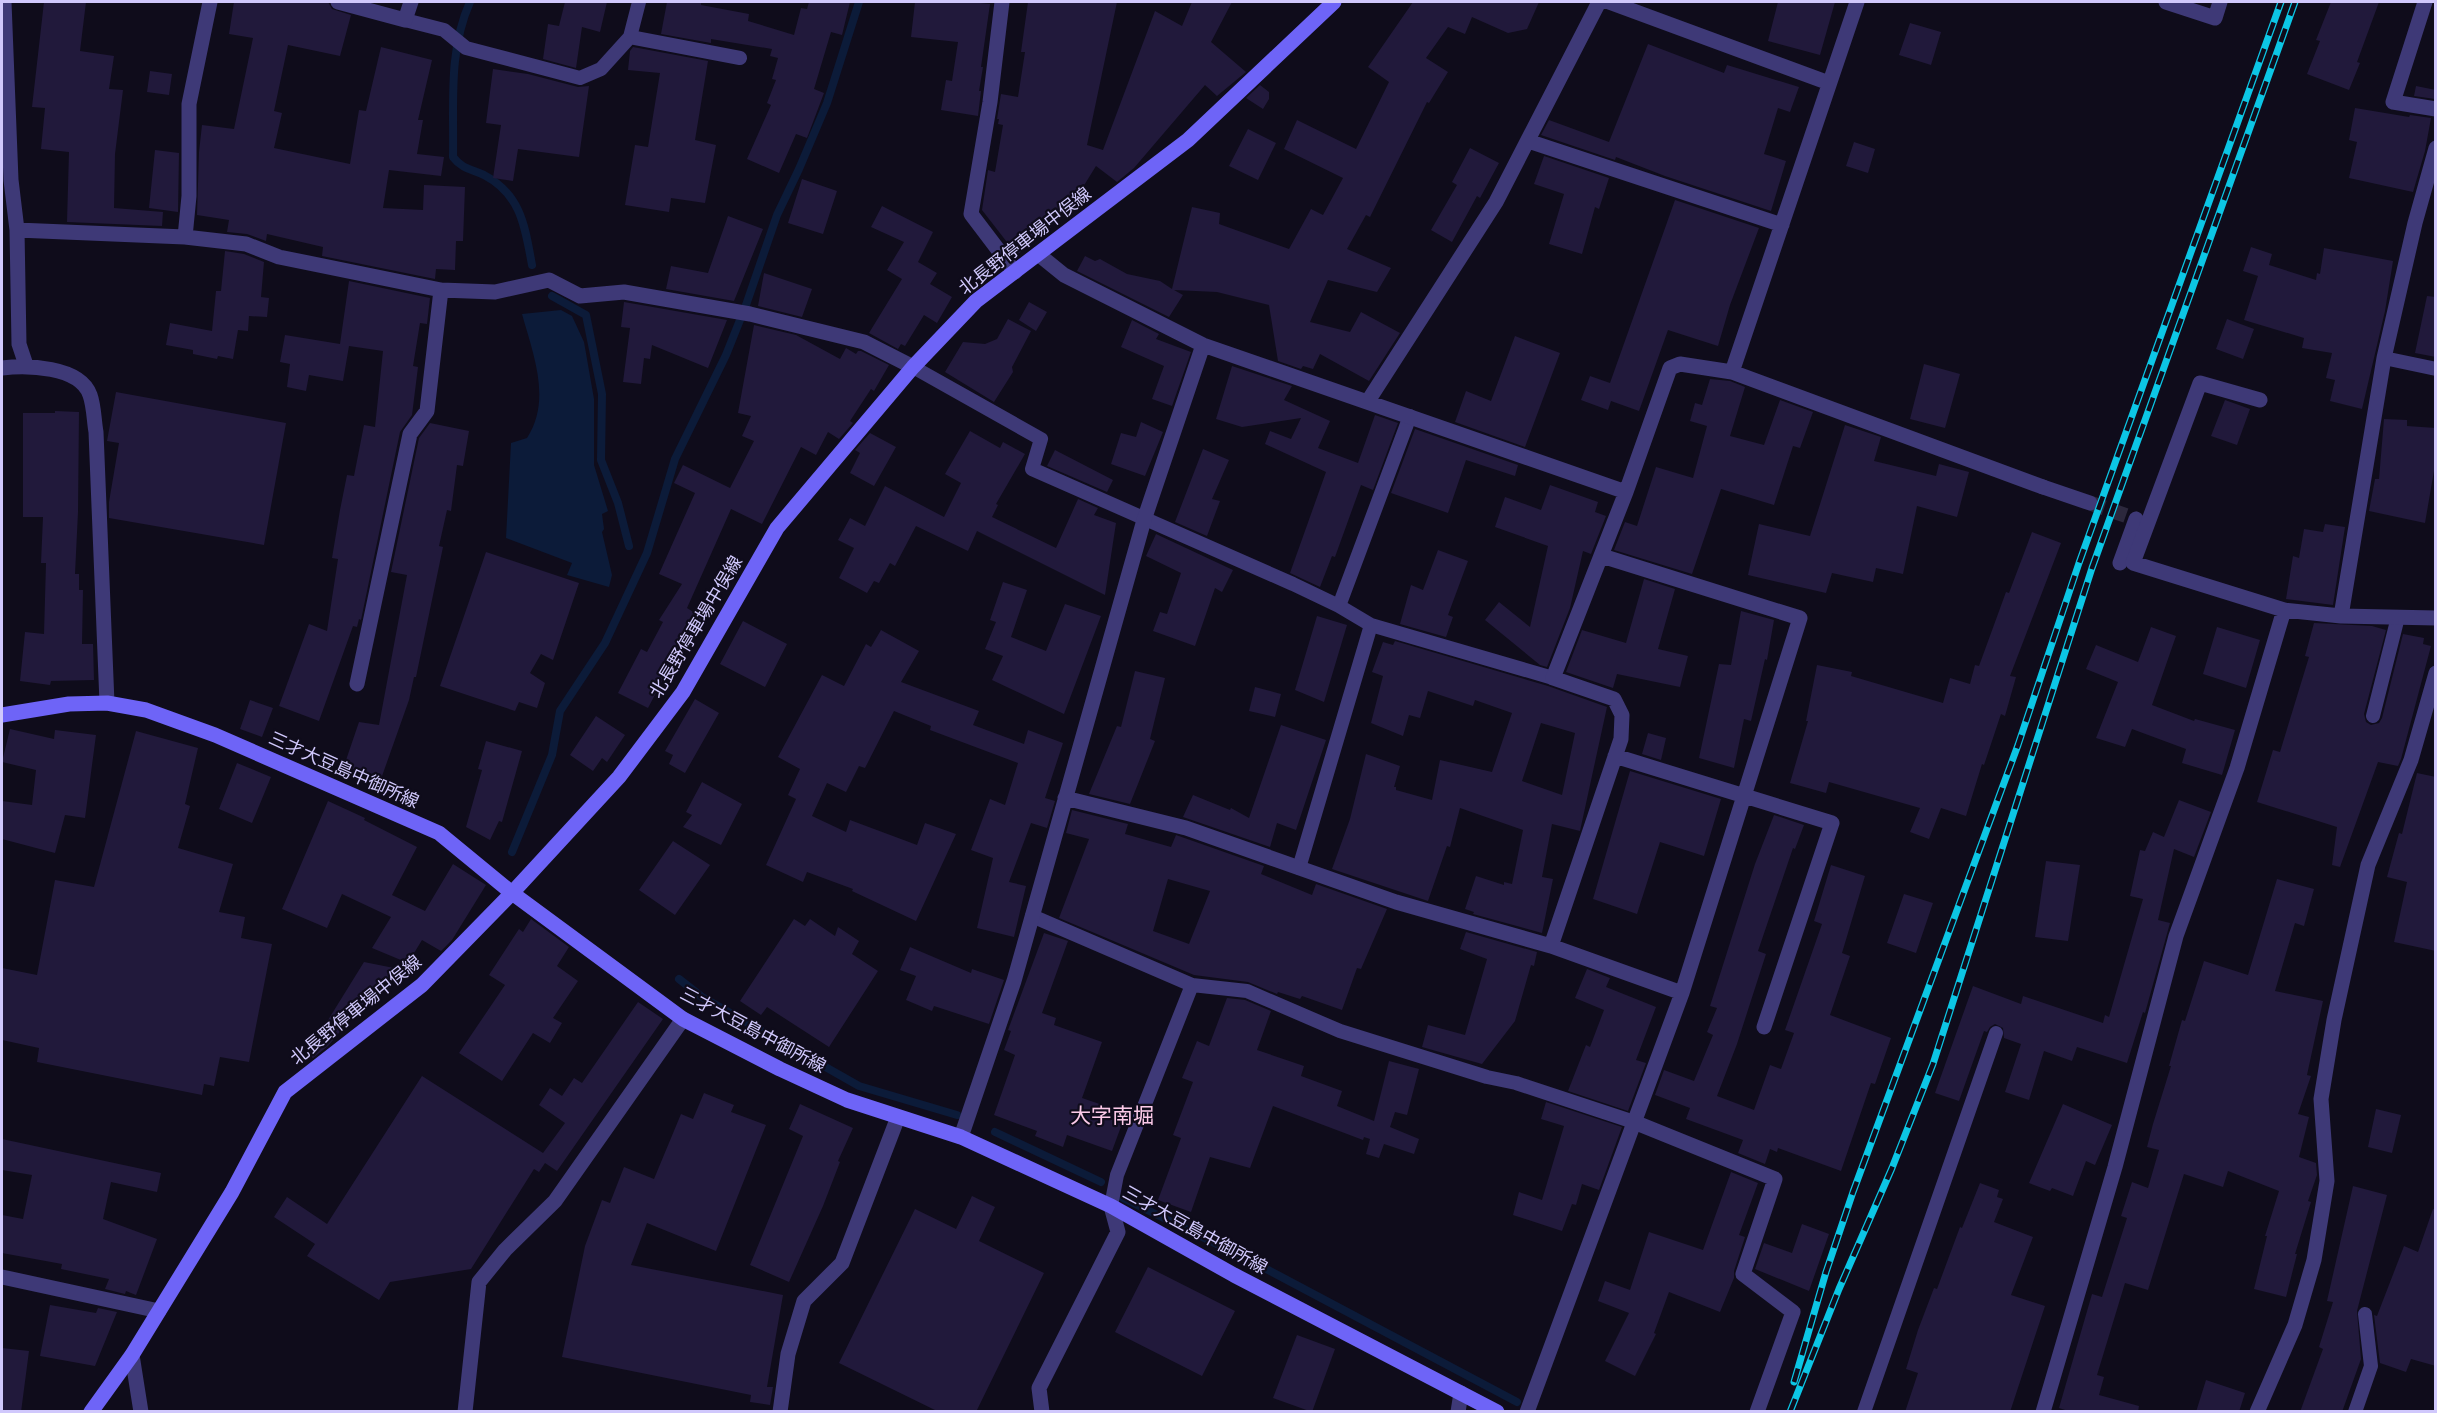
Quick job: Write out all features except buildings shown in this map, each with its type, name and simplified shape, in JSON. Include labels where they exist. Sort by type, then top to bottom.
[{"type":"main road","name":"北長野停車場中俣線","points":[[91,1412],[132,1355],[232,1192],[285,1092],[422,985],[512,893],[619,777],[683,692],[777,528],[913,367],[976,301],[1188,140],[1334,2]]},
{"type":"main road","name":"三才大豆島中御所線","points":[[2,715],[69,704],[107,703],[146,710],[215,735],[439,833],[512,893],[683,1019],[789,1074],[847,1100],[961,1137],[1111,1206],[1234,1275],[1497,1412]]},
{"type":"street","points":[[4,2],[11,180],[17,230],[19,345],[26,365]]},
{"type":"street","points":[[185,237],[189,196],[189,104],[210,2]]},
{"type":"street","points":[[338,2],[405,20],[411,2]]},
{"type":"street","points":[[1002,2],[990,102],[971,214],[1015,272]]},
{"type":"street","points":[[1368,401],[1496,202],[1599,2]]},
{"type":"street","points":[[1609,2],[1829,84]]},
{"type":"street","points":[[1732,372],[1857,2]]},
{"type":"street","points":[[2166,2],[2215,18],[2220,2]]},
{"type":"street","points":[[2425,2],[2393,102],[2436,109]]},
{"type":"street","points":[[1528,141],[1782,225]]},
{"type":"street","points":[[2341,616],[2384,358],[2415,223],[2436,148]]},
{"type":"street","points":[[17,230],[185,237],[246,244],[279,257],[441,290],[495,292],[549,280],[580,296],[624,292],[743,312],[864,342],[913,367]]},
{"type":"street","points":[[1038,254],[1064,275],[1203,345],[1626,492]]},
{"type":"street","points":[[357,684],[410,434],[427,411],[441,290]]},
{"type":"street","points":[[961,1137],[1014,981],[1144,520],[1203,345]]},
{"type":"street","points":[[1551,946],[1621,739],[1622,715],[1614,699],[1553,678],[1602,556],[1670,368],[1680,364],[1732,372],[2090,503]]},
{"type":"street","points":[[2,368],[26,365],[74,376],[90,393],[96,432],[107,703]]},
{"type":"street","points":[[2260,400],[2200,383],[2133,563],[2284,610],[2341,616],[2436,618]]},
{"type":"street","points":[[2120,563],[2136,519]]},
{"type":"street","points":[[1527,1412],[1683,993],[1800,618],[1602,556]]},
{"type":"street","points":[[2043,1412],[2115,1167],[2176,936],[2237,768],[2284,610]]},
{"type":"street","points":[[2260,1411],[2295,1325],[2314,1260],[2327,1181],[2321,1099],[2334,1020],[2368,865],[2411,760],[2436,673]]},
{"type":"street","points":[[1615,756],[1832,823],[1764,1027]]},
{"type":"street","points":[[1065,798],[1186,828],[1396,902],[1551,946],[1683,993]]},
{"type":"street","points":[[465,1412],[479,1282],[506,1250],[555,1201],[683,1019]]},
{"type":"street","points":[[780,1412],[788,1354],[804,1301],[842,1263],[898,1117]]},
{"type":"street","points":[[1634,1122],[1775,1179],[1743,1274],[1793,1312],[1757,1412]]},
{"type":"street","points":[[1042,1412],[1039,1388],[1118,1232],[1111,1206]]},
{"type":"street","points":[[2,1276],[159,1311]]},
{"type":"street","points":[[132,1355],[141,1412]]},
{"type":"street","points":[[1458,1412],[1461,1393]]},
{"type":"lane","points":[[405,20],[444,30],[466,48],[580,78],[601,69],[630,37],[639,2]]},
{"type":"lane","points":[[630,37],[740,58]]},
{"type":"lane","points":[[2384,358],[2436,369]]},
{"type":"lane","points":[[913,367],[1041,440],[1032,469],[1339,606],[1371,625],[1553,678]]},
{"type":"lane","points":[[1339,606],[1410,416]]},
{"type":"lane","points":[[2373,716],[2397,617]]},
{"type":"lane","points":[[1299,868],[1371,625]]},
{"type":"lane","points":[[1032,916],[1192,985],[1247,991],[1340,1031],[1487,1077],[1516,1083],[1634,1122]]},
{"type":"lane","points":[[1111,1206],[1117,1175],[1192,985]]},
{"type":"lane","points":[[1864,1412],[1996,1033]]},
{"type":"lane","points":[[2355,1412],[2371,1366],[2365,1314]]},
{"type":"water","points":[[561,310],[572,316],[584,342],[594,399],[594,465],[608,511],[602,514],[604,529],[602,532],[612,575],[609,587],[567,575],[572,563],[506,538],[511,443],[527,438],[538,408],[538,377],[522,314]]},
{"type":"waterway","points":[[470,2],[463,21],[455,59],[453,157],[463,166],[484,175],[507,192],[520,214],[532,265]]},
{"type":"waterway","points":[[512,852],[552,755],[560,711],[605,643],[647,553],[675,459],[726,355],[777,215],[827,103],[859,2]]},
{"type":"waterway","points":[[552,296],[586,315],[602,394],[601,460],[618,503],[629,546]]},
{"type":"waterway","points":[[679,979],[702,997],[859,1086],[957,1115]]},
{"type":"waterway","points":[[995,1132],[1101,1182]]},
{"type":"waterway","points":[[1123,1198],[1255,1263],[1517,1402]]},
{"type":"tunnel","points":[[2090,503],[2136,519]]},
{"type":"railway","points":[[1794,1382],[1826,1272],[1853,1192],[2018,745],[2079,563],[2281,2]]},
{"type":"railway","points":[[1790,1412],[1933,1064],[2092,568],[2295,2]]},
{"type":"district","name":"大字南堀","points":[[1112,1116]]}]
